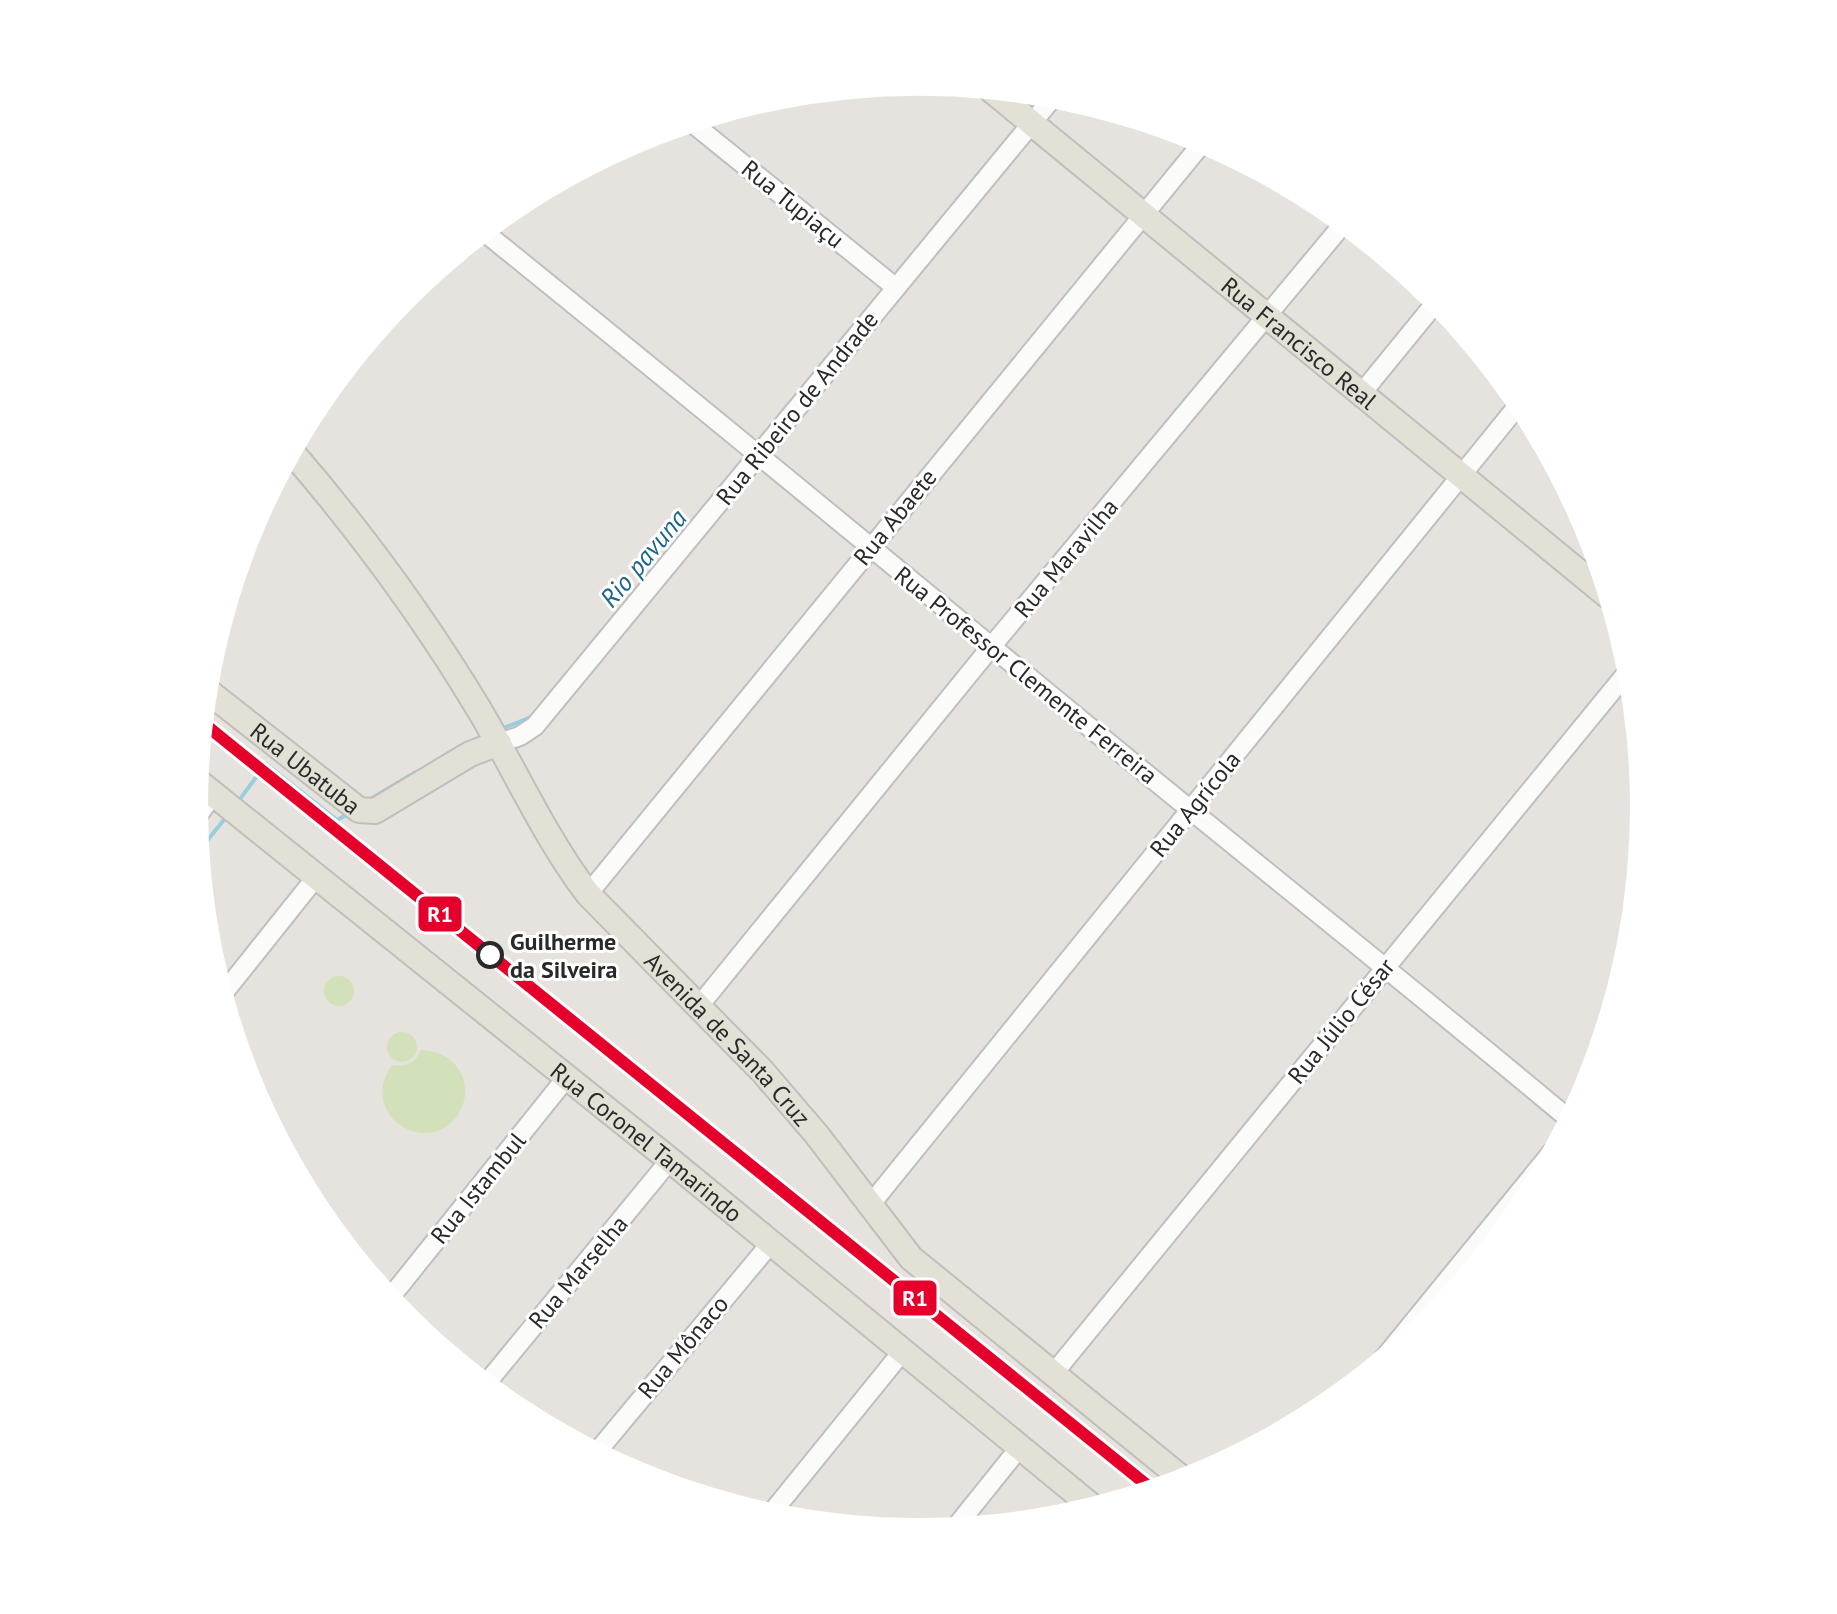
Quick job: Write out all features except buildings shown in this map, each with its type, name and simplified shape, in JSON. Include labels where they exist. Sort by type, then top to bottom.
[{"type":"main road","name":"Rua Francisco Real","points":[[1006,102],[1594,584]]},
{"type":"main road","name":"Avenida de Santa Cruz","points":[[295,466],[401,591],[499,743],[539,819],[568,868],[588,894],[791,1103],[911,1258],[1173,1471]]},
{"type":"main road","name":"Rua Ubatuba","points":[[216,698],[359,810],[375,811],[470,754],[499,743]]},
{"type":"main road","name":"Rua Coronel Tamarindo","points":[[208,790],[670,1160],[1082,1498]]},
{"type":"street","name":"Rua Ribeiro de Andrade","points":[[499,743],[520,736],[535,726],[755,451],[1044,108]]},
{"type":"street","name":"Rua Tupiaçu","points":[[701,130],[893,285]]},
{"type":"street","name":"Rua Abaete","points":[[588,894],[1195,152]]},
{"type":"street","name":"Rua Maravilha","points":[[699,1006],[991,647],[1336,232]]},
{"type":"street","name":"Rua Professor Clemente Ferreira","points":[[492,238],[1386,966],[1560,1112]]},
{"type":"street","points":[[1361,394],[1428,312]]},
{"type":"street","name":"Rua Agrícola","points":[[870,1205],[1511,414]]},
{"type":"street","name":"Rua Júlio César","points":[[1053,1374],[1618,683]]},
{"type":"street","points":[[230,984],[317,876]]},
{"type":"street","name":"Rua Istambul","points":[[397,1289],[567,1077]]},
{"type":"street","name":"Rua Marselha","points":[[493,1376],[670,1160]]},
{"type":"street","points":[[1437,1293],[1502,1214]]},
{"type":"street","name":"Rua Mônaco","points":[[603,1445],[771,1243]]},
{"type":"street","points":[[779,1504],[902,1352]]},
{"type":"street","points":[[965,1516],[1020,1447]]},
{"type":"green space","points":[[339,976],[350,980],[354,991],[350,1002],[339,1006],[328,1002],[324,991],[328,980]]},
{"type":"green space","points":[[402,1032],[413,1036],[417,1047],[413,1058],[402,1062],[391,1058],[387,1047],[391,1036]]},
{"type":"green space","points":[[421,1050],[440,1054],[450,1060],[459,1069],[465,1084],[465,1098],[460,1111],[448,1126],[432,1132],[417,1132],[402,1126],[390,1115],[384,1101],[383,1084],[392,1065],[409,1064]]},
{"type":"waterway","name":"Rio pavuna","points":[[499,730],[531,717]]},
{"type":"waterway","name":"Rio pavuna","points":[[237,803],[266,764],[337,820],[348,814]]},
{"type":"waterway","name":"Rio pavuna","points":[[369,800],[416,772]]},
{"type":"waterway","name":"Rio pavuna","points":[[209,839],[227,816]]},
{"type":"transit line","name":"R1","points":[[212,730],[1142,1481]]},
{"type":"place","name":"Guilherme da Silveira","points":[[490,955]]}]
